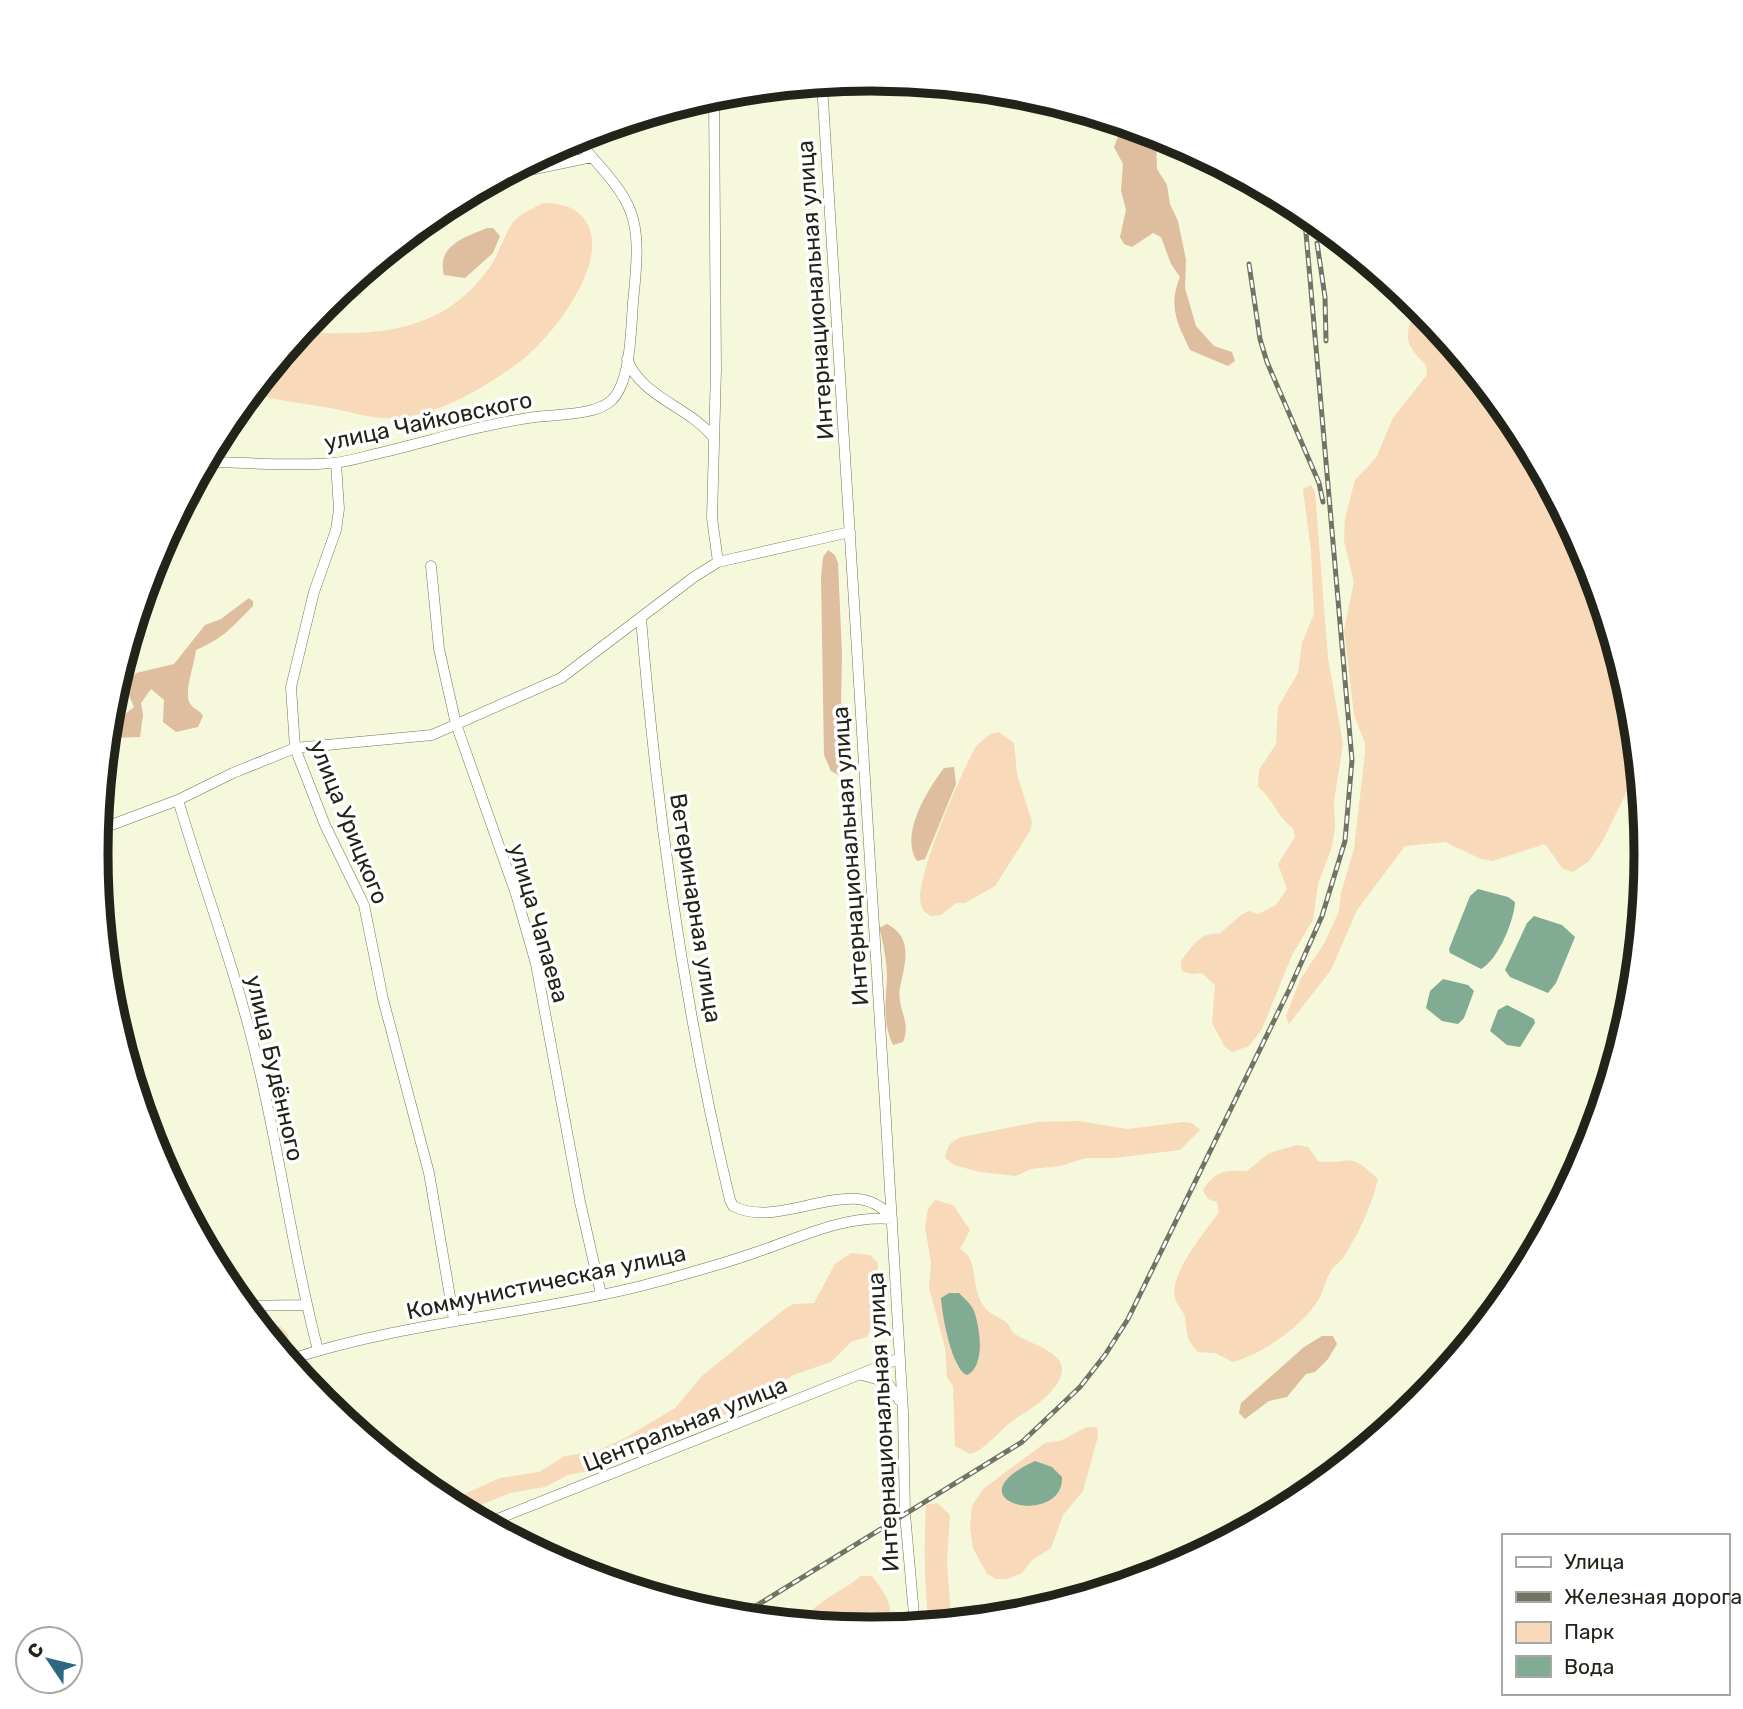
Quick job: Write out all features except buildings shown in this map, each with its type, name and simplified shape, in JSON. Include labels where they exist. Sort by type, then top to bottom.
[{"type":"street","name":"Интернациональная улица","points":[[823,93],[892,1219],[903,1412],[905,1508],[914,1616]]},
{"type":"street","points":[[714,108],[716,369],[712,518],[718,562]]},
{"type":"street","points":[[583,147],[634,211],[639,252],[627,358],[632,372],[647,387],[697,419],[713,437]]},
{"type":"street","points":[[537,168],[592,157]]},
{"type":"street","name":"улица Чайковского","points":[[217,463],[285,466],[336,463],[528,418],[602,407],[613,399],[622,380],[627,358]]},
{"type":"street","name":"улица Урицкого","points":[[336,463],[339,509],[336,530],[314,592],[291,687],[295,748],[325,825],[364,905],[383,999],[429,1173],[454,1320]]},
{"type":"street","points":[[109,826],[178,800],[243,768],[295,748],[432,735],[561,678],[694,577],[718,562],[849,532]]},
{"type":"street","name":"улица Чапаева","points":[[431,566],[439,649],[456,724],[516,894],[536,964],[580,1202],[601,1294]]},
{"type":"street","name":"Ветеринарная улица","points":[[641,618],[668,880],[709,1116],[730,1200],[733,1206],[756,1214],[848,1198],[867,1199],[883,1208],[892,1219]]},
{"type":"street","name":"улица Будённого","points":[[178,800],[237,981],[259,1065],[306,1305],[318,1350]]},
{"type":"street","name":"Коммунистическая улица","points":[[296,1357],[454,1320],[601,1294],[676,1276],[853,1219],[892,1219]]},
{"type":"street","points":[[256,1306],[306,1305]]},
{"type":"street","name":"Центральная улица","points":[[497,1519],[898,1359]]},
{"type":"street","points":[[862,1375],[876,1376],[887,1382],[898,1395],[903,1412]]},
{"type":"green space","points":[[543,203],[566,206],[581,215],[592,236],[586,275],[576,296],[549,333],[522,360],[447,405],[398,418],[372,417],[262,396],[315,332],[381,331],[429,318],[451,306],[471,289],[490,267],[515,220]]},
{"type":"green space","points":[[1413,317],[1446,351],[1477,390],[1533,473],[1556,517],[1577,562],[1609,657],[1620,706],[1631,784],[1602,842],[1589,861],[1573,872],[1563,869],[1545,844],[1492,861],[1481,859],[1445,842],[1405,846],[1357,910],[1331,970],[1289,1024],[1286,1016],[1300,980],[1325,942],[1339,911],[1341,893],[1354,849],[1365,743],[1354,715],[1344,630],[1354,582],[1344,541],[1345,518],[1355,480],[1376,458],[1393,418],[1427,375],[1426,365],[1408,340]]},
{"type":"green space","points":[[1311,485],[1315,492],[1328,658],[1343,744],[1334,801],[1335,827],[1332,847],[1318,884],[1313,920],[1292,955],[1262,1029],[1249,1046],[1232,1052],[1225,1047],[1212,1023],[1215,985],[1202,973],[1182,971],[1181,961],[1201,938],[1219,934],[1249,911],[1258,914],[1276,905],[1287,889],[1278,864],[1295,837],[1293,828],[1258,787],[1259,770],[1276,744],[1278,707],[1298,673],[1302,643],[1314,614],[1311,551],[1303,489]]},
{"type":"green space","points":[[999,732],[1014,743],[1017,774],[1032,822],[1030,831],[995,886],[965,903],[956,903],[941,915],[931,916],[922,908],[921,891],[941,825],[976,746],[990,734]]},
{"type":"green space","points":[[1079,1121],[1127,1129],[1183,1122],[1192,1123],[1200,1130],[1180,1150],[1114,1158],[1086,1158],[1060,1166],[1031,1169],[1016,1176],[980,1172],[954,1165],[945,1158],[950,1144],[962,1137],[1037,1122]]},
{"type":"green space","points":[[1297,1145],[1308,1147],[1318,1161],[1354,1161],[1378,1179],[1359,1230],[1343,1258],[1332,1269],[1312,1309],[1281,1338],[1256,1353],[1233,1362],[1215,1353],[1198,1352],[1189,1340],[1185,1317],[1175,1298],[1175,1288],[1183,1265],[1219,1212],[1217,1202],[1208,1199],[1203,1190],[1221,1173],[1247,1171],[1269,1153]]},
{"type":"green space","points":[[935,1200],[953,1205],[970,1230],[960,1249],[970,1260],[981,1302],[989,1312],[1007,1323],[1015,1334],[1048,1350],[1061,1366],[1058,1383],[1044,1399],[1014,1419],[982,1448],[970,1454],[955,1446],[953,1386],[947,1377],[945,1348],[929,1287],[931,1262],[925,1227],[928,1209]],"holes":[[[954,1292],[969,1303],[976,1321],[979,1361],[957,1367],[942,1308]]]},
{"type":"green space","points":[[851,1253],[870,1255],[878,1263],[876,1317],[867,1337],[851,1342],[831,1362],[793,1375],[763,1396],[700,1427],[594,1470],[568,1475],[545,1487],[510,1493],[476,1507],[459,1496],[500,1478],[539,1472],[565,1456],[597,1451],[625,1438],[675,1408],[702,1376],[786,1308],[794,1304],[814,1303],[835,1264]]},
{"type":"green space","points":[[271,1325],[281,1327],[288,1334],[289,1345]]},
{"type":"green space","points":[[1087,1427],[1097,1427],[1098,1436],[1083,1491],[1063,1515],[1051,1548],[1031,1561],[1022,1573],[1007,1579],[996,1579],[987,1574],[973,1548],[970,1527],[972,1506],[983,1489],[1045,1443],[1060,1441]]},
{"type":"green space","points":[[937,1503],[950,1515],[947,1562],[951,1613],[928,1615],[925,1565],[926,1505]]},
{"type":"green space","points":[[861,1576],[872,1576],[888,1601],[890,1615],[889,1617],[872,1618],[808,1615]]},
{"type":"shaded area","points":[[1120,133],[1156,146],[1157,169],[1167,185],[1170,204],[1178,221],[1186,260],[1185,288],[1196,326],[1214,346],[1232,352],[1235,361],[1228,366],[1190,350],[1174,306],[1180,277],[1171,264],[1161,237],[1153,233],[1132,247],[1124,244],[1120,237],[1126,210],[1121,191],[1123,164],[1114,147]]},
{"type":"shaded area","points":[[493,228],[500,236],[493,253],[465,278],[444,275],[444,256],[449,249],[462,239]]},
{"type":"shaded area","points":[[828,550],[835,555],[838,563],[842,654],[841,708],[850,744],[846,770],[838,775],[831,771],[824,755],[821,577],[823,557]]},
{"type":"shaded area","points":[[249,598],[253,601],[253,606],[233,626],[214,641],[196,650],[188,694],[191,705],[203,716],[198,727],[176,732],[163,722],[164,700],[151,689],[141,703],[143,715],[140,737],[118,738],[121,717],[134,707],[127,690],[136,673],[174,664],[205,625],[221,619]]},
{"type":"shaded area","points":[[954,767],[956,784],[925,859],[917,861],[911,838],[918,813],[930,788],[944,768]]},
{"type":"shaded area","points":[[887,924],[901,937],[906,953],[899,995],[906,1028],[903,1042],[893,1045],[886,1019],[887,971],[879,928]]},
{"type":"shaded area","points":[[1322,1336],[1333,1336],[1337,1344],[1328,1359],[1315,1372],[1306,1374],[1287,1397],[1269,1401],[1245,1419],[1239,1413],[1241,1403],[1304,1347]]},
{"type":"water","points":[[1478,889],[1508,897],[1515,902],[1504,939],[1493,957],[1481,969],[1450,953],[1449,949],[1470,896]]},
{"type":"water","points":[[1534,916],[1562,925],[1575,937],[1556,983],[1548,993],[1510,977],[1505,970],[1527,923]]},
{"type":"water","points":[[1443,979],[1468,985],[1474,991],[1464,1018],[1458,1024],[1442,1021],[1426,1008],[1430,991]]},
{"type":"water","points":[[1507,1005],[1534,1019],[1535,1023],[1520,1047],[1507,1045],[1490,1031],[1498,1010]]},
{"type":"water","points":[[949,1293],[959,1293],[969,1304],[974,1311],[978,1327],[980,1346],[977,1364],[967,1375],[952,1353],[946,1329],[941,1298]]},
{"type":"water","points":[[1035,1461],[1052,1467],[1062,1477],[1058,1493],[1046,1502],[1031,1506],[1016,1504],[1005,1498],[1002,1488],[1011,1476]]},
{"type":"railway","points":[[753,1608],[1022,1442],[1080,1387],[1128,1319],[1290,988],[1322,916],[1345,841],[1352,760],[1305,227]]},
{"type":"railway","points":[[1317,243],[1325,297],[1326,341]]},
{"type":"railway","points":[[1249,264],[1260,339],[1267,362],[1319,483],[1323,502]]}]
